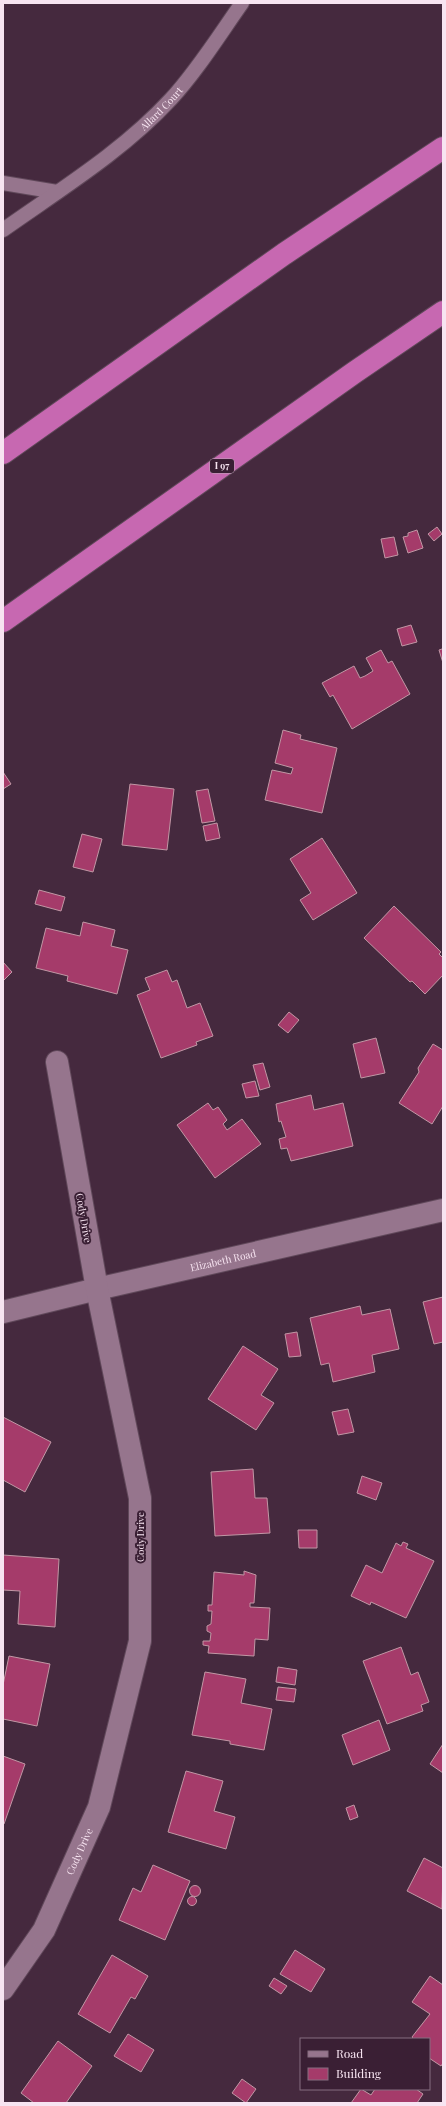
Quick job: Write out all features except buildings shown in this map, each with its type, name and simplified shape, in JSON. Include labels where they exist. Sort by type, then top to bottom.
[{"type":"highway","points":[[3,453],[284,254],[443,148]]},
{"type":"highway","name":"I 97","points":[[3,621],[349,376],[443,312]]},
{"type":"street","name":"Cody Drive","points":[[3,1989],[44,1930],[99,1807],[140,1641],[140,1498],[97,1289],[57,1062]]},
{"type":"street","name":"Elizabeth Road","points":[[3,1312],[443,1210]]},
{"type":"lane","name":"Allard Court","points":[[3,230],[57,192],[130,137],[171,98],[242,3]]},
{"type":"lane","points":[[3,183],[57,192]]}]
